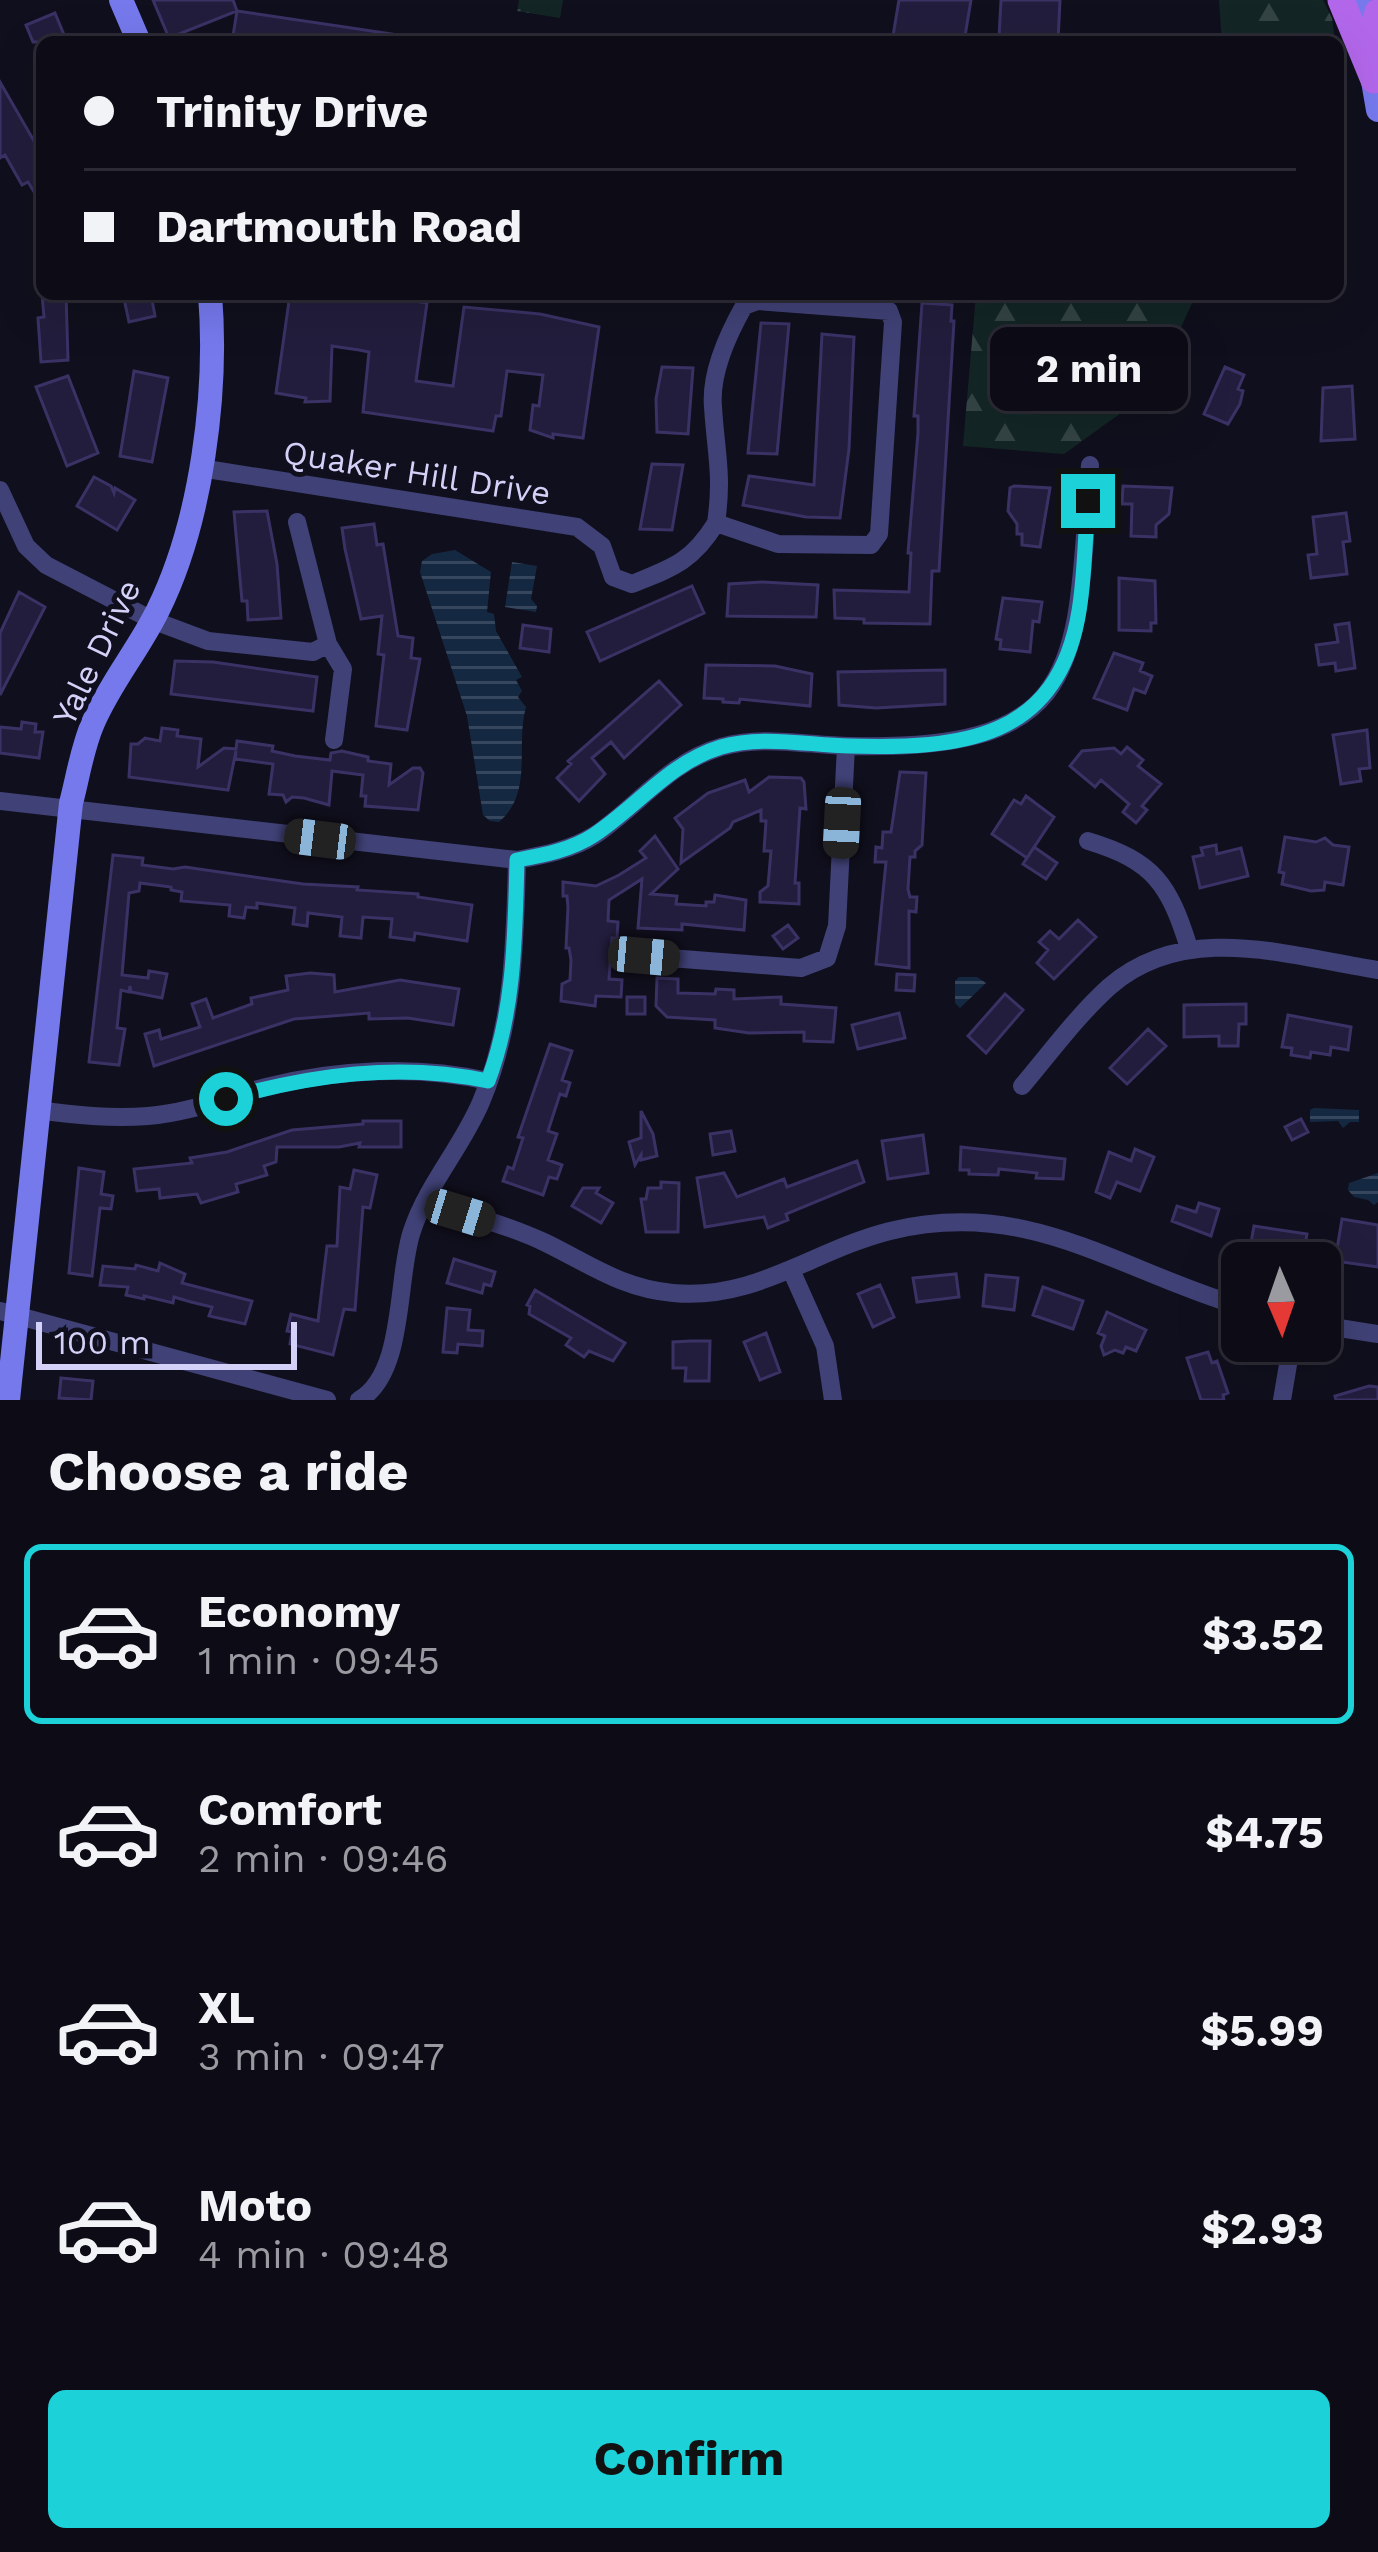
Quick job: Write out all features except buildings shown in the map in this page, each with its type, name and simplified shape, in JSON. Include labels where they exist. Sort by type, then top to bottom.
[{"type":"main road","points":[[1341,0],[1374,80]]},
{"type":"street","points":[[122,0],[137,36]]},
{"type":"street","points":[[1359,0],[1371,30]]},
{"type":"street","points":[[1370,0],[1378,110]]},
{"type":"street","name":"Yale Drive","points":[[8,1400],[8,1313],[37,1109],[70,810],[94,720],[152,620],[183,538],[200,469],[211,389],[210,300]]},
{"type":"street","points":[[757,302],[889,310],[893,322],[876,542],[846,548],[778,544],[716,523],[722,486],[714,383],[744,306],[757,302]]},
{"type":"street","points":[[0,801],[517,860],[549,854],[592,836],[673,769],[739,742],[925,746],[973,738],[1022,718],[1041,701],[1066,661],[1079,610],[1090,465]]},
{"type":"street","name":"Quaker Hill Drive","points":[[200,469],[577,527],[602,545],[613,578],[632,584],[688,559],[716,523]]},
{"type":"street","points":[[0,490],[26,546],[46,565],[152,620],[208,641],[313,652],[328,644]]},
{"type":"street","points":[[296,522],[328,644],[344,677],[334,740]]},
{"type":"street","points":[[644,956],[801,968],[826,958],[837,926],[846,746]]},
{"type":"street","points":[[1088,842],[1120,851],[1150,872],[1170,894],[1189,948]]},
{"type":"street","points":[[362,1398],[376,1385],[388,1358],[408,1246],[424,1202],[458,1149],[488,1081],[507,1014],[517,860]]},
{"type":"street","points":[[1022,1086],[1106,990],[1160,956],[1189,948],[1240,948],[1378,970]]},
{"type":"street","points":[[37,1109],[104,1117],[151,1116],[296,1080],[382,1072],[444,1072],[488,1081]]},
{"type":"street","points":[[424,1202],[546,1243],[614,1281],[644,1289],[687,1294],[742,1290],[847,1244],[893,1230],[989,1224],[1086,1244],[1221,1298]]},
{"type":"street","points":[[792,1272],[825,1346],[833,1400]]},
{"type":"street","points":[[8,1313],[327,1400]]},
{"type":"street","points":[[1341,1328],[1378,1334]]},
{"type":"street","points":[[1282,1400],[1288,1362]]},
{"type":"green space","points":[[519,0],[563,0],[560,18],[517,11]]},
{"type":"green space","points":[[1219,0],[1323,0],[1334,36],[1222,36]]},
{"type":"green space","points":[[975,300],[1193,300],[1153,390],[1064,454],[963,446]]},
{"type":"water","points":[[455,550],[491,572],[487,612],[494,614],[496,631],[522,677],[516,680],[522,691],[518,697],[526,707],[520,783],[510,810],[499,822],[483,815],[467,716],[420,572],[422,561],[432,554]]},
{"type":"water","points":[[512,562],[537,566],[531,599],[536,612],[505,607]]},
{"type":"water","points":[[959,977],[977,977],[986,983],[960,1008],[955,1003]]},
{"type":"water","points":[[1314,1108],[1359,1110],[1359,1122],[1343,1128],[1338,1121],[1310,1122]]},
{"type":"water","points":[[1378,1173],[1374,1205],[1348,1190],[1349,1183]]},
{"type":"route","points":[[226,1099],[296,1080],[382,1072],[444,1072],[488,1081],[507,1014],[517,860],[549,854],[592,836],[693,757],[739,742],[942,744],[973,738],[1022,718],[1051,689],[1066,661],[1079,610],[1088,501]]}]
